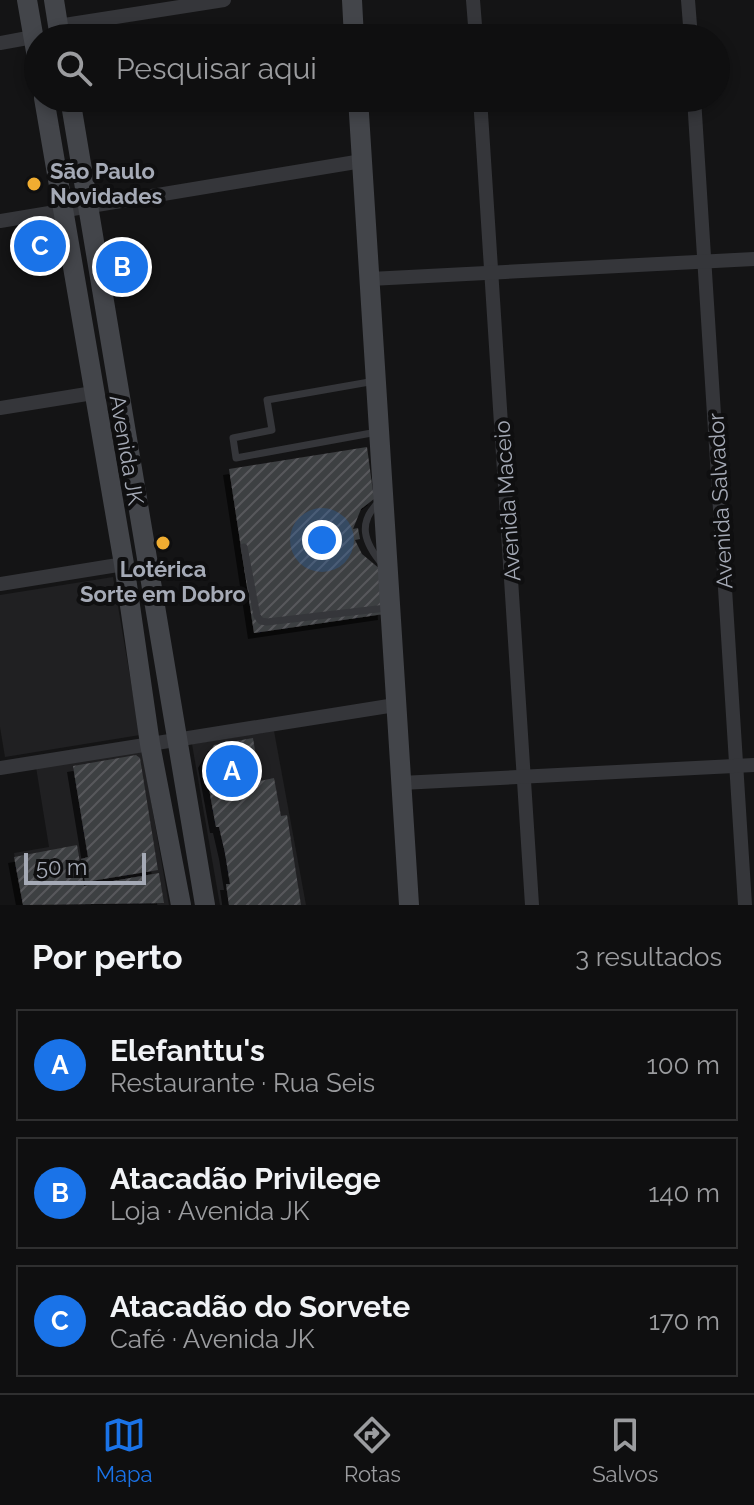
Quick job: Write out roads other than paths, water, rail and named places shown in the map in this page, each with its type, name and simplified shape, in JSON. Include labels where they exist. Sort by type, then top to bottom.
[{"type":"main road","points":[[27,0],[31,24]]},
{"type":"main road","points":[[54,0],[58,24]]},
{"type":"main road","points":[[352,0],[353,24]]},
{"type":"main road","name":"Avenida JK","points":[[46,112],[124,564],[150,744],[181,905]]},
{"type":"main road","name":"Avenida JK","points":[[72,112],[205,905]]},
{"type":"main road","points":[[359,112],[409,905]]},
{"type":"street","points":[[100,24],[224,0]]},
{"type":"street","points":[[473,0],[475,24]]},
{"type":"street","points":[[688,0],[690,24]]},
{"type":"street","points":[[0,43],[24,39]]},
{"type":"street","name":"Avenida Maceio","points":[[481,112],[532,905]]},
{"type":"street","name":"Avenida Salvador","points":[[695,112],[745,905]]},
{"type":"street","points":[[0,221],[362,161]]},
{"type":"street","points":[[370,279],[754,259]]},
{"type":"street","points":[[0,408],[93,393]]},
{"type":"street","points":[[0,584],[124,564]]},
{"type":"street","points":[[0,768],[395,705]]},
{"type":"street","points":[[401,783],[754,765]]},
{"type":"lane","points":[[376,381],[267,400],[272,430],[233,438],[236,458],[379,432]]},
{"type":"lane","points":[[244,547],[257,616],[261,621],[388,607]]},
{"type":"place","name":"São Paulo Novidades","points":[[34,184]]},
{"type":"place","name":"Atacadão do Sorvete","points":[[40,246]]},
{"type":"place","name":"Atacadão Privilege","points":[[122,267]]},
{"type":"place","name":"Lotérica Sorte em Dobro","points":[[163,543]]},
{"type":"place","name":"Elefanttu's","points":[[232,771]]}]
